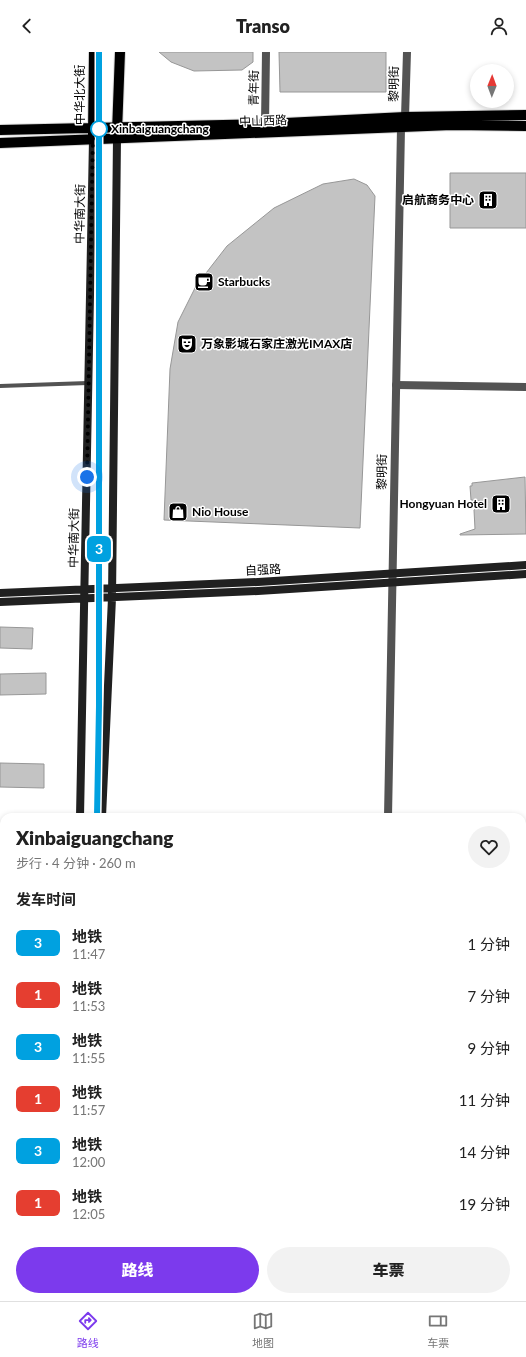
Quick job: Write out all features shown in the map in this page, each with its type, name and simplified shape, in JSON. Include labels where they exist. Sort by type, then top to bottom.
[{"type":"main road","name":"中华北大街","points":[[93,139],[94,52]]},
{"type":"main road","points":[[102,813],[112,598],[117,138],[120,52]]},
{"type":"main road","name":"中山西路","points":[[0,130],[265,124],[405,117],[526,115]]},
{"type":"main road","name":"中山西路","points":[[0,143],[452,125],[526,126]]},
{"type":"main road","name":"中华南大街","points":[[80,813],[93,139]]},
{"type":"main road","name":"自强路","points":[[0,592],[112,589],[392,575],[526,565]]},
{"type":"main road","name":"自强路","points":[[0,602],[392,584],[526,574]]},
{"type":"street","name":"青年街","points":[[265,124],[266,52]]},
{"type":"street","name":"黎明街","points":[[405,117],[407,52]]},
{"type":"street","name":"黎明街","points":[[388,813],[401,128]]},
{"type":"street","points":[[396,385],[526,388]]},
{"type":"lane","points":[[0,386],[89,383]]},
{"type":"building","points":[[159,52],[253,52],[253,62],[242,70],[194,71],[171,62]]},
{"type":"building","points":[[279,52],[386,52],[386,92],[280,92]]},
{"type":"building","name":"启航商务中心","points":[[450,173],[526,173],[526,228],[450,228]]},
{"type":"building","points":[[354,179],[367,185],[375,196],[360,528],[164,520],[170,369],[178,322],[196,286],[227,246],[274,208],[323,184]]},
{"type":"building","name":"Hongyuan Hotel","points":[[525,477],[526,534],[460,535],[475,529],[474,510],[482,501],[471,500],[470,486],[472,486],[472,483]]},
{"type":"building","points":[[0,627],[33,628],[32,649],[0,648]]},
{"type":"building","points":[[46,673],[46,694],[0,695],[0,674]]},
{"type":"building","points":[[0,763],[44,764],[44,788],[0,787]]},
{"type":"metro line","name":"3","points":[[97,813],[99,706],[99,52]]},
{"type":"place","name":"Xinbaiguangchang","points":[[99,129]]},
{"type":"place","name":"启航商务中心","points":[[488,200]]},
{"type":"place","name":"Starbucks","points":[[204,282]]},
{"type":"place","name":"万象影城石家庄激光IMAX店","points":[[187,344]]},
{"type":"place","name":"Hongyuan Hotel","points":[[501,504]]},
{"type":"place","name":"Nio House","points":[[178,512]]},
{"type":"route","points":[[87,477],[93,127],[99,129]]}]
